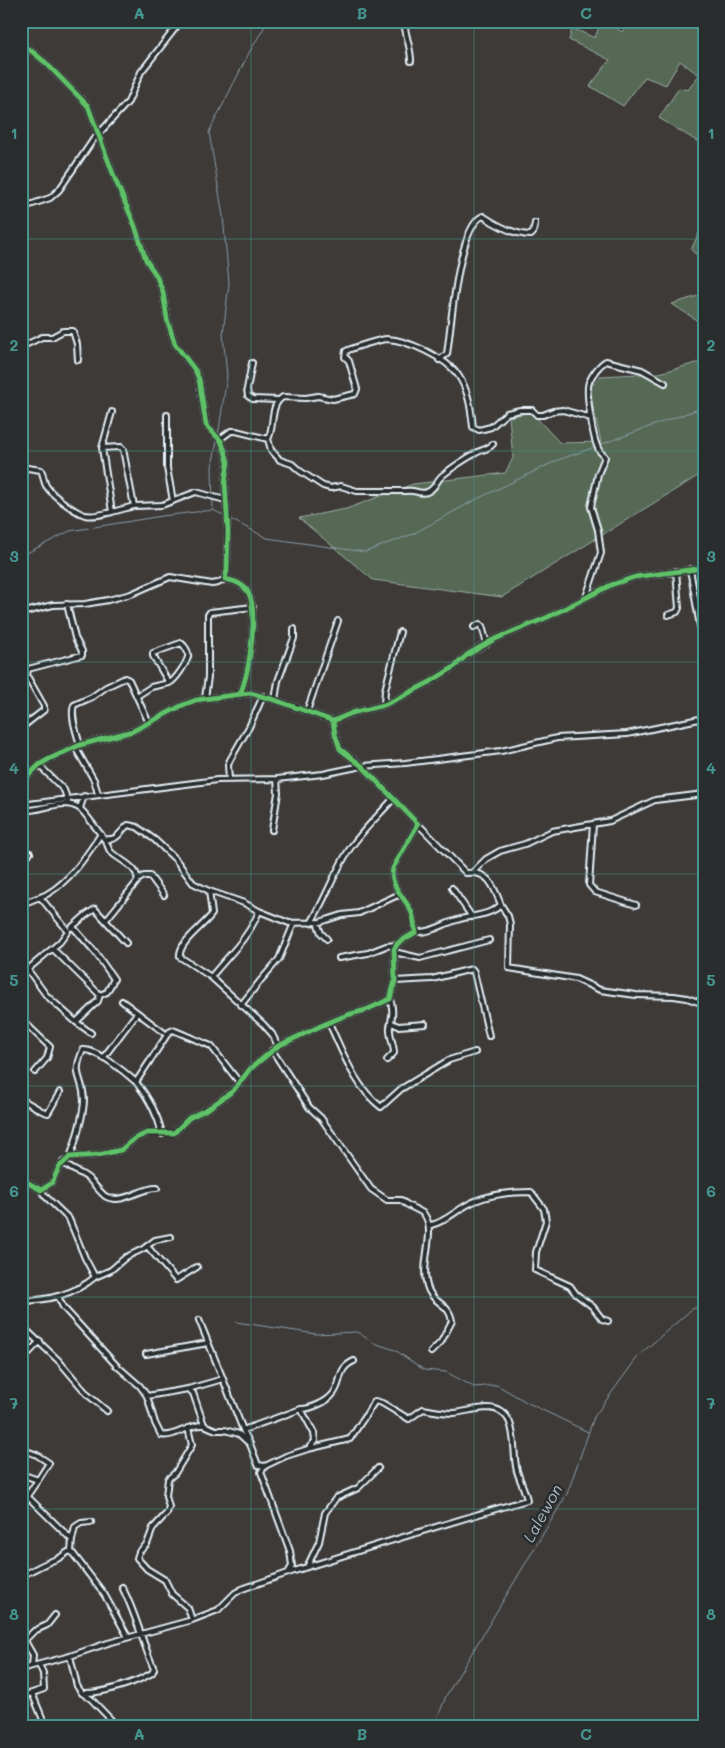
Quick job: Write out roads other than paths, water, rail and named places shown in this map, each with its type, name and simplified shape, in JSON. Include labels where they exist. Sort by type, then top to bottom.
[{"type":"street","points":[[21,208],[50,198],[59,190],[99,133],[128,102],[141,72],[182,21]]},
{"type":"street","points":[[404,21],[411,52],[411,61]]},
{"type":"street","points":[[21,48],[29,49],[46,63],[83,100],[91,112],[144,254],[163,292],[167,320],[175,344],[195,370],[199,379],[206,425],[220,439],[228,462],[225,482],[228,531],[225,579]]},
{"type":"street","points":[[439,360],[447,354],[453,302],[466,240],[479,218],[483,216],[503,227],[526,235],[533,233],[536,223]]},
{"type":"street","points":[[21,347],[42,337],[52,336],[63,331],[73,331],[77,344],[78,360]]},
{"type":"street","points":[[252,362],[247,390],[248,396],[253,399],[278,400],[318,396],[334,399],[355,394],[357,389],[349,361],[345,357],[346,351],[384,339],[410,345],[452,368],[458,375],[470,400],[473,427],[479,430],[491,427],[507,413],[520,410],[532,410],[538,415],[543,415],[563,410],[591,418]]},
{"type":"street","points":[[586,597],[601,553],[598,530],[591,507],[598,474],[605,458],[598,449],[589,414],[591,408],[587,394],[589,383],[601,363],[606,361],[642,370],[665,383]]},
{"type":"street","points":[[278,400],[271,434],[268,439],[271,450],[280,460],[292,464],[300,472],[323,486],[331,488],[341,486],[357,491],[412,490],[424,494],[431,491],[438,479],[454,467],[493,444]]},
{"type":"street","points":[[112,412],[102,448],[112,512]]},
{"type":"street","points":[[167,415],[167,468],[173,501]]},
{"type":"street","points":[[220,439],[231,431],[236,430],[268,439]]},
{"type":"street","points":[[102,448],[120,447],[123,449],[134,506]]},
{"type":"street","points":[[21,467],[40,470],[44,475],[45,484],[57,498],[85,515],[97,515],[134,506],[162,504],[196,492],[225,500]]},
{"type":"street","points":[[23,781],[39,765],[49,759],[78,746],[133,731],[183,705],[205,698],[250,693],[333,721],[352,713],[384,705],[430,682],[454,667],[467,655],[487,644],[548,617],[611,585],[635,577],[704,568]]},
{"type":"street","points":[[690,569],[704,649]]},
{"type":"street","points":[[668,615],[677,612],[679,608],[676,571]]},
{"type":"street","points":[[21,613],[53,605],[85,604],[131,594],[170,577],[212,584],[225,579],[241,584],[248,592],[253,607],[250,654],[244,685],[240,694]]},
{"type":"street","points":[[21,682],[27,676],[28,669],[82,655],[82,651],[75,638],[67,604]]},
{"type":"street","points":[[205,698],[208,677],[208,616],[210,612],[253,607]]},
{"type":"street","points":[[307,711],[338,621]]},
{"type":"street","points":[[474,627],[480,624],[482,626],[487,644]]},
{"type":"street","points":[[275,700],[282,669],[294,638],[294,630]]},
{"type":"street","points":[[384,705],[387,679],[400,632]]},
{"type":"street","points":[[137,696],[150,687],[169,683],[174,681],[188,656],[188,652],[181,643],[158,650],[153,656],[169,683]]},
{"type":"street","points":[[21,728],[44,710],[44,706],[27,676]]},
{"type":"street","points":[[98,794],[94,780],[78,746],[72,708],[74,705],[125,678],[129,680],[149,723]]},
{"type":"street","points":[[229,780],[228,765],[230,760],[263,696]]},
{"type":"street","points":[[21,805],[217,780],[277,780],[323,774],[362,766],[405,763],[500,751],[556,738],[627,734],[704,718]]},
{"type":"street","points":[[333,721],[340,749],[362,766],[466,873],[473,872],[486,877],[494,886],[510,924],[509,968],[576,979],[600,990],[636,995],[674,996],[704,1004]]},
{"type":"street","points":[[21,758],[23,781]]},
{"type":"street","points":[[39,765],[64,790],[68,798],[67,805]]},
{"type":"street","points":[[272,830],[278,793],[277,780]]},
{"type":"street","points":[[473,872],[486,859],[500,851],[526,844],[552,831],[610,821],[655,800],[704,794]]},
{"type":"street","points":[[80,808],[84,796]]},
{"type":"street","points":[[311,923],[352,846],[393,799]]},
{"type":"street","points":[[21,810],[28,811],[50,805],[67,805],[80,808],[101,834],[109,850],[134,870],[139,879]]},
{"type":"street","points":[[416,932],[413,915],[396,887],[392,875],[393,868],[418,824]]},
{"type":"street","points":[[593,824],[589,885],[595,892],[636,905]]},
{"type":"street","points":[[104,839],[112,840],[116,838],[128,825],[138,827],[176,860],[193,883],[209,891],[244,903],[269,916],[294,923],[329,920],[359,912],[400,894]]},
{"type":"street","points":[[21,905],[48,893],[66,879],[101,834]]},
{"type":"street","points":[[21,860],[30,853]]},
{"type":"street","points":[[106,920],[139,879],[144,876],[150,876],[164,895]]},
{"type":"street","points":[[452,888],[472,917]]},
{"type":"street","points":[[209,891],[212,914],[188,939],[179,951],[179,955],[182,960],[211,977],[242,1005],[272,1034],[278,1046]]},
{"type":"street","points":[[40,897],[68,931]]},
{"type":"street","points":[[339,958],[368,954],[386,946],[396,945],[416,932],[433,930],[459,919],[481,916],[501,905]]},
{"type":"street","points":[[21,975],[60,942],[68,931],[93,910],[98,911],[126,943]]},
{"type":"street","points":[[211,977],[239,944],[255,921],[259,911]]},
{"type":"street","points":[[317,922],[321,933],[327,939]]},
{"type":"street","points":[[242,1005],[279,960],[294,923]]},
{"type":"street","points":[[73,927],[95,952],[114,980],[107,992],[100,995],[98,1001],[76,1022]]},
{"type":"street","points":[[394,952],[420,958],[489,940]]},
{"type":"street","points":[[387,1060],[394,1053],[390,1027],[393,1009],[390,999],[395,981],[394,952],[396,945]]},
{"type":"street","points":[[52,949],[100,995]]},
{"type":"street","points":[[395,981],[432,979],[472,969],[489,1036]]},
{"type":"street","points":[[28,970],[46,995],[91,1033]]},
{"type":"street","points":[[41,1190],[52,1183],[59,1167],[70,1157],[98,1156],[121,1150],[140,1135],[146,1133],[170,1134],[177,1132],[189,1118],[209,1108],[233,1091],[250,1069],[278,1046],[347,1015],[366,1010],[390,999]]},
{"type":"street","points":[[122,1001],[167,1036]]},
{"type":"street","points":[[103,1058],[137,1013]]},
{"type":"street","points":[[21,1019],[50,1047],[47,1058],[35,1072]]},
{"type":"street","points":[[329,1023],[350,1069],[367,1093],[381,1107],[401,1089],[449,1060],[475,1052]]},
{"type":"street","points":[[392,1023],[398,1026],[425,1024]]},
{"type":"street","points":[[21,1031],[27,1025]]},
{"type":"street","points":[[136,1082],[173,1030],[211,1046],[239,1082]]},
{"type":"street","points":[[70,1157],[84,1104],[83,1089],[76,1072],[78,1060],[83,1050],[103,1058],[136,1082],[150,1103],[162,1134]]},
{"type":"street","points":[[272,1050],[309,1107],[321,1118],[371,1189],[387,1200],[401,1200],[408,1207],[423,1213],[429,1224],[425,1278],[429,1291],[449,1310],[452,1321],[441,1342],[431,1352]]},
{"type":"street","points":[[21,1098],[42,1111],[48,1112],[60,1092]]},
{"type":"street","points":[[63,1162],[67,1167],[89,1179],[104,1195],[111,1199],[137,1194],[146,1189],[158,1188]]},
{"type":"street","points":[[21,1179],[41,1190],[69,1219],[95,1277]]},
{"type":"street","points":[[429,1224],[441,1223],[466,1205],[490,1196],[532,1192],[544,1209],[546,1221],[536,1252],[535,1270],[570,1286],[576,1294],[593,1306],[602,1320],[608,1321]]},
{"type":"street","points":[[21,1301],[49,1299],[82,1287],[95,1277],[111,1270],[126,1257],[157,1239],[171,1237]]},
{"type":"street","points":[[147,1246],[176,1280],[197,1267]]},
{"type":"street","points":[[58,1296],[63,1307],[116,1365],[140,1386],[147,1396],[160,1435],[168,1436],[195,1424],[239,1434],[250,1444]]},
{"type":"street","points":[[199,1320],[258,1465],[265,1466]]},
{"type":"street","points":[[21,1325],[40,1341],[88,1395],[107,1411]]},
{"type":"street","points":[[21,1361],[40,1341]]},
{"type":"street","points":[[146,1354],[208,1343]]},
{"type":"street","points":[[243,1430],[301,1409],[311,1409],[334,1394],[341,1373],[348,1363],[354,1361]]},
{"type":"street","points":[[147,1396],[188,1389],[223,1379]]},
{"type":"street","points":[[188,1389],[193,1393],[204,1425]]},
{"type":"street","points":[[21,1669],[38,1666],[139,1633],[192,1620],[218,1610],[235,1592],[242,1589],[346,1554],[527,1500],[525,1489],[517,1470],[513,1430],[508,1419],[498,1410],[489,1408],[453,1413],[423,1409],[408,1419],[382,1403],[375,1401],[350,1439],[286,1456],[265,1466],[261,1472],[290,1551],[292,1566],[288,1573]]},
{"type":"street","points":[[301,1409],[314,1433],[315,1441],[308,1450]]},
{"type":"street","points":[[188,1428],[192,1445],[175,1473],[168,1479],[166,1496],[169,1507],[167,1513],[152,1528],[146,1544],[139,1552],[137,1558],[147,1569],[165,1580],[172,1594],[188,1608],[192,1620]]},
{"type":"street","points":[[21,1449],[37,1455],[49,1464],[27,1496],[72,1540]]},
{"type":"street","points":[[307,1567],[319,1542],[325,1514],[336,1498],[358,1488],[378,1468]]},
{"type":"street","points":[[24,1475],[38,1480]]},
{"type":"street","points":[[91,1522],[81,1523],[75,1527],[71,1551],[104,1594],[128,1637]]},
{"type":"street","points":[[21,1576],[71,1551]]},
{"type":"street","points":[[82,1693],[90,1693],[118,1686],[152,1673],[154,1669],[139,1633],[134,1613],[122,1587]]},
{"type":"street","points":[[25,1640],[34,1631],[47,1625],[55,1615]]},
{"type":"street","points":[[21,1634],[33,1655],[32,1666]]},
{"type":"street","points":[[70,1656],[78,1686],[82,1693],[91,1699],[118,1727]]},
{"type":"street","points":[[21,1696],[44,1689],[43,1673],[38,1666]]},
{"type":"street","points":[[32,1693],[46,1727]]},
{"type":"street","points":[[481,1727],[486,1724],[492,1727]]},
{"type":"waterway","points":[[218,436],[227,376],[223,334],[229,283],[223,216],[209,132],[250,51],[268,21]]},
{"type":"waterway","points":[[599,445],[704,407]]},
{"type":"waterway","points":[[213,510],[212,467],[217,440]]},
{"type":"waterway","points":[[228,518],[267,538],[365,552],[413,534],[473,501],[558,460],[595,447]]},
{"type":"waterway","points":[[21,556],[70,531],[213,510],[225,516]]},
{"type":"waterway","name":"Lalewon","points":[[434,1727],[446,1696],[567,1494],[594,1417],[639,1355],[691,1310],[704,1303]]},
{"type":"waterway","points":[[236,1322],[316,1334],[357,1332],[374,1343],[395,1350],[424,1370],[446,1372],[474,1387],[497,1385],[528,1403],[588,1432]]}]
